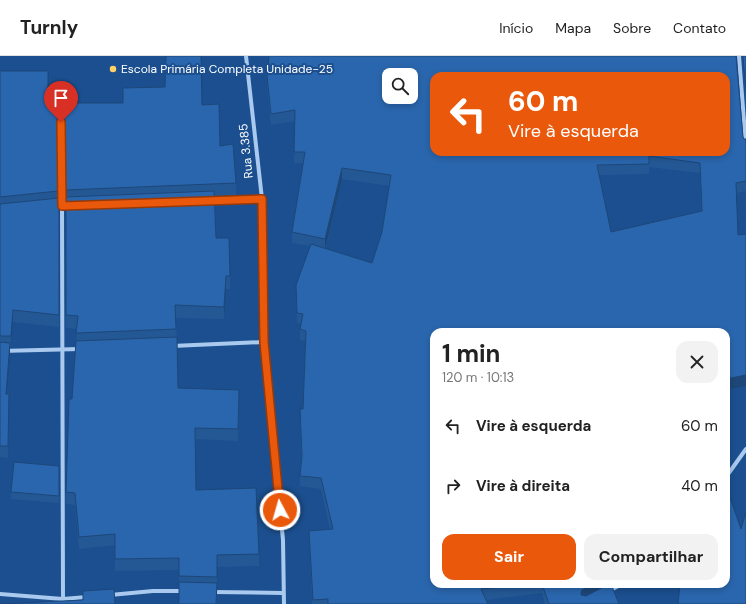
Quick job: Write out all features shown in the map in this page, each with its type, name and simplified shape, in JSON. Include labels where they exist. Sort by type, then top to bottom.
[{"type":"street","name":"Rua 3.385","points":[[246,56],[262,199],[264,342],[283,540],[284,604]]},
{"type":"street","points":[[739,56],[746,147]]},
{"type":"street","points":[[60,94],[63,350],[63,599]]},
{"type":"street","points":[[206,201],[262,199]]},
{"type":"street","points":[[57,207],[70,206]]},
{"type":"street","points":[[163,346],[264,342]]},
{"type":"street","points":[[0,351],[86,349]]},
{"type":"street","points":[[730,471],[746,449]]},
{"type":"street","points":[[605,593],[614,588]]},
{"type":"street","points":[[108,595],[153,591],[192,591]]},
{"type":"street","points":[[207,592],[283,593]]},
{"type":"street","points":[[0,594],[63,599],[93,596]]},
{"type":"building","points":[[166,56],[201,56],[202,105],[219,104],[220,146],[233,144],[236,183],[65,190],[64,103],[123,103],[123,88],[165,87]]},
{"type":"building","points":[[269,56],[736,56],[743,137],[746,139],[746,181],[736,183],[738,235],[746,234],[746,375],[730,378],[730,328],[430,328],[430,588],[491,588],[481,589],[488,604],[328,604],[328,599],[313,600],[309,531],[333,529],[321,478],[300,476],[302,456],[300,409],[303,409],[306,331],[300,329],[303,314],[297,313],[296,285],[311,244],[372,263],[382,232],[391,175],[342,168],[325,239],[292,232],[305,152],[294,152],[295,110],[271,114],[267,76]],"holes":[[[649,156],[700,163],[702,211],[611,232],[597,165],[649,164]]]},
{"type":"building","points":[[743,56],[746,56],[746,91]]},
{"type":"building","points":[[0,71],[48,71],[48,104],[57,104],[58,191],[0,197]]},
{"type":"building","points":[[214,191],[216,238],[229,238],[230,276],[226,276],[224,307],[175,305],[176,329],[76,333],[78,316],[66,315],[66,197]]},
{"type":"building","points":[[59,198],[59,315],[13,310],[11,336],[0,336],[0,204]]},
{"type":"building","points":[[177,337],[178,388],[239,390],[238,429],[195,428],[196,490],[256,488],[259,554],[217,555],[217,577],[179,576],[179,558],[115,559],[115,534],[79,537],[75,493],[66,492],[69,399],[72,399],[76,341]]},
{"type":"building","points":[[0,342],[10,343],[6,394],[9,394],[8,446],[0,446]]},
{"type":"building","points":[[14,462],[59,466],[59,496],[11,492]]},
{"type":"building","points":[[730,497],[741,529],[746,512],[746,604],[678,604],[680,588],[730,588]]},
{"type":"building","points":[[179,582],[217,583],[216,604],[179,604]]},
{"type":"building","points":[[543,588],[586,588],[582,590],[581,595],[586,596],[601,588],[613,588],[619,604],[549,604]]},
{"type":"building","points":[[114,589],[115,604],[0,604],[83,600],[83,591]]},
{"type":"place","name":"Escola Primária Completa Unidade-25","points":[[113,69]]},
{"type":"route","points":[[61,122],[62,206],[262,199],[261,248],[264,342],[280,510]]}]
